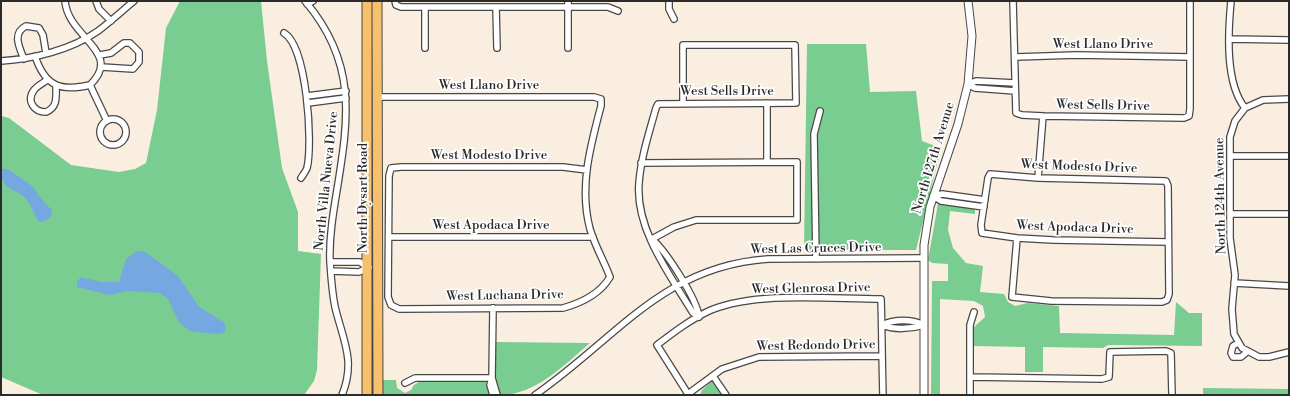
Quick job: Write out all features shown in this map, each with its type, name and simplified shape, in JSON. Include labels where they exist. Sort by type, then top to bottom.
[{"type":"main road","name":"North Dysart Road","points":[[367,1],[367,395]]},
{"type":"main road","name":"North Dysart Road","points":[[377,1],[378,395]]},
{"type":"street","points":[[35,56],[41,73],[47,80],[56,86],[70,87],[90,85],[96,79],[102,67],[100,55],[70,19],[65,1]]},
{"type":"street","points":[[96,1],[99,9],[111,21]]},
{"type":"street","points":[[1,61],[24,59],[46,53],[85,38],[97,32],[111,21],[126,4],[134,1]]},
{"type":"street","points":[[669,1],[669,9],[674,19]]},
{"type":"street","name":"North 127th Avenue","points":[[924,395],[923,258],[926,224],[933,196],[958,124],[968,84],[972,36],[968,1]]},
{"type":"street","points":[[968,84],[975,88],[1015,91],[1016,57],[1013,1]]},
{"type":"street","points":[[1190,1],[1190,57]]},
{"type":"street","points":[[1231,1],[1229,39],[1234,89],[1238,99],[1245,108],[1263,100],[1289,99]]},
{"type":"street","name":"North Villa Nueva Drive","points":[[308,2],[330,39],[339,64],[346,91],[347,126],[332,221],[330,262],[336,307],[348,353],[349,372],[342,395]]},
{"type":"street","points":[[395,3],[401,7],[425,8],[496,8],[568,4],[608,7],[618,11]]},
{"type":"street","points":[[568,4],[568,48]]},
{"type":"street","points":[[425,8],[425,48]]},
{"type":"street","points":[[496,8],[497,48]]},
{"type":"street","points":[[24,59],[17,40],[18,34],[26,26],[39,28],[43,35],[46,53]]},
{"type":"street","points":[[284,33],[291,40],[299,60],[308,102],[307,168],[301,178]]},
{"type":"street","points":[[1229,39],[1288,41],[1289,33]]},
{"type":"street","points":[[100,55],[111,53],[124,43],[130,43],[139,52],[139,62],[133,69],[102,67]]},
{"type":"street","name":"West Sells Drive","points":[[641,163],[658,104],[683,104],[767,103],[796,103],[795,45],[683,45],[683,104]]},
{"type":"street","name":"West Llano Drive","points":[[1016,57],[1076,55],[1190,57]]},
{"type":"street","name":"West Sells Drive","points":[[1015,91],[1016,113],[1022,116],[1189,116],[1190,57]]},
{"type":"street","points":[[47,80],[35,88],[30,97],[31,102],[38,110],[46,112],[54,107],[56,100],[56,86]]},
{"type":"street","points":[[968,84],[976,81],[1015,83]]},
{"type":"street","points":[[90,85],[107,121]]},
{"type":"street","points":[[307,96],[346,91]]},
{"type":"street","name":"West Llano Drive","points":[[377,96],[594,97],[600,99],[601,106],[588,154],[587,170]]},
{"type":"street","points":[[308,102],[346,98]]},
{"type":"street","points":[[767,103],[767,162]]},
{"type":"street","name":"North 124th Avenue","points":[[1240,345],[1232,326],[1234,283],[1230,214],[1230,136],[1238,116],[1245,108]]},
{"type":"street","points":[[816,259],[814,134],[820,111]]},
{"type":"street","points":[[1038,178],[1043,116]]},
{"type":"street","points":[[115,119],[123,123],[126,127],[125,139],[119,145],[110,145],[102,140],[100,132],[101,127],[107,121],[115,119]]},
{"type":"street","points":[[1230,156],[1289,156]]},
{"type":"street","points":[[652,239],[674,227],[696,220],[797,220],[796,162],[641,163],[639,184],[640,205],[644,222],[652,239],[655,252],[693,313],[699,317]]},
{"type":"street","name":"West Modesto Drive","points":[[389,237],[389,176],[392,168],[563,167],[587,170]]},
{"type":"street","points":[[587,170],[586,195],[588,218],[593,237]]},
{"type":"street","name":"West Modesto Drive","points":[[985,200],[988,178],[990,174],[1038,178],[1166,181],[1168,186],[1168,242]]},
{"type":"street","points":[[942,194],[985,200],[984,207],[941,201],[933,196],[942,194]]},
{"type":"street","name":"West Apodaca Drive","points":[[984,207],[982,233],[1017,238],[1168,242]]},
{"type":"street","points":[[1230,214],[1289,214]]},
{"type":"street","name":"West Apodaca Drive","points":[[389,237],[593,237]]},
{"type":"street","name":"West Luchana Drive","points":[[389,237],[388,297],[391,305],[399,309],[563,308],[581,303],[598,291],[610,277],[593,237]]},
{"type":"street","points":[[1017,238],[1012,297],[1051,301],[1162,302],[1167,300],[1169,294],[1168,242]]},
{"type":"street","points":[[652,239],[660,246],[698,308],[699,317]]},
{"type":"street","name":"West Las Cruces Drive","points":[[535,395],[648,304],[676,285],[716,268],[740,262],[768,259],[923,258]]},
{"type":"street","points":[[330,262],[360,262],[367,267]]},
{"type":"street","points":[[330,271],[359,272],[367,267],[378,267]]},
{"type":"street","points":[[1234,283],[1289,286]]},
{"type":"street","name":"West Glenrosa Drive","points":[[688,394],[657,345],[699,317],[737,302],[767,298],[881,299],[882,325]]},
{"type":"street","points":[[493,308],[492,378],[493,391],[497,395]]},
{"type":"street","points":[[970,395],[970,325],[974,312]]},
{"type":"street","points":[[882,395],[882,325],[890,321],[916,321],[924,325]]},
{"type":"street","points":[[1247,352],[1241,357],[1234,357],[1231,353],[1232,349],[1240,345],[1247,352],[1259,357],[1289,352]]},
{"type":"street","points":[[970,377],[1109,378],[1110,352],[1166,351],[1171,353],[1172,395]]},
{"type":"street","name":"West Redondo Drive","points":[[688,394],[712,376],[739,362],[758,357],[882,356]]},
{"type":"street","points":[[712,376],[726,395]]},
{"type":"street","points":[[405,383],[415,378],[492,378]]},
{"type":"green space","points":[[180,1],[261,1],[267,61],[282,168],[298,212],[298,251],[321,254],[317,370],[314,381],[304,395],[43,395],[1,377],[1,116],[9,118],[71,165],[119,172],[135,169],[146,163],[157,110],[166,28]]},
{"type":"green space","points":[[807,44],[866,44],[870,92],[916,91],[922,141],[941,148],[916,250],[804,250]]},
{"type":"green space","points":[[938,204],[975,209],[975,214],[950,211],[948,230],[953,248],[966,263],[983,266],[980,292],[1004,294],[1008,302],[1015,306],[1028,303],[1059,306],[1060,333],[1174,335],[1176,302],[1189,313],[1202,313],[1202,346],[1108,345],[1103,348],[1043,347],[1043,372],[1025,372],[1025,347],[974,346],[974,327],[985,317],[983,306],[974,301],[940,299],[940,395],[931,395],[932,281],[948,281],[948,264],[932,263],[928,260]]},
{"type":"green space","points":[[496,342],[590,343],[560,369],[537,384],[526,390],[513,394],[500,395],[496,380]]},
{"type":"green space","points":[[383,380],[396,380],[397,388],[405,393],[411,390],[414,385],[419,382],[486,382],[489,395],[383,395]]},
{"type":"green space","points":[[712,381],[722,395],[700,395],[702,390]]},
{"type":"green space","points":[[1203,388],[1289,389],[1289,395],[1203,395]]},
{"type":"water","points":[[1,169],[8,169],[32,186],[42,200],[52,210],[51,217],[42,222],[38,221],[28,201],[19,193],[6,186],[2,177]]},
{"type":"water","points":[[137,251],[144,251],[178,276],[199,307],[224,322],[226,328],[225,332],[220,334],[193,332],[187,329],[178,321],[168,299],[160,293],[128,291],[109,295],[77,287],[77,281],[81,277],[101,282],[119,282],[126,259]]}]
